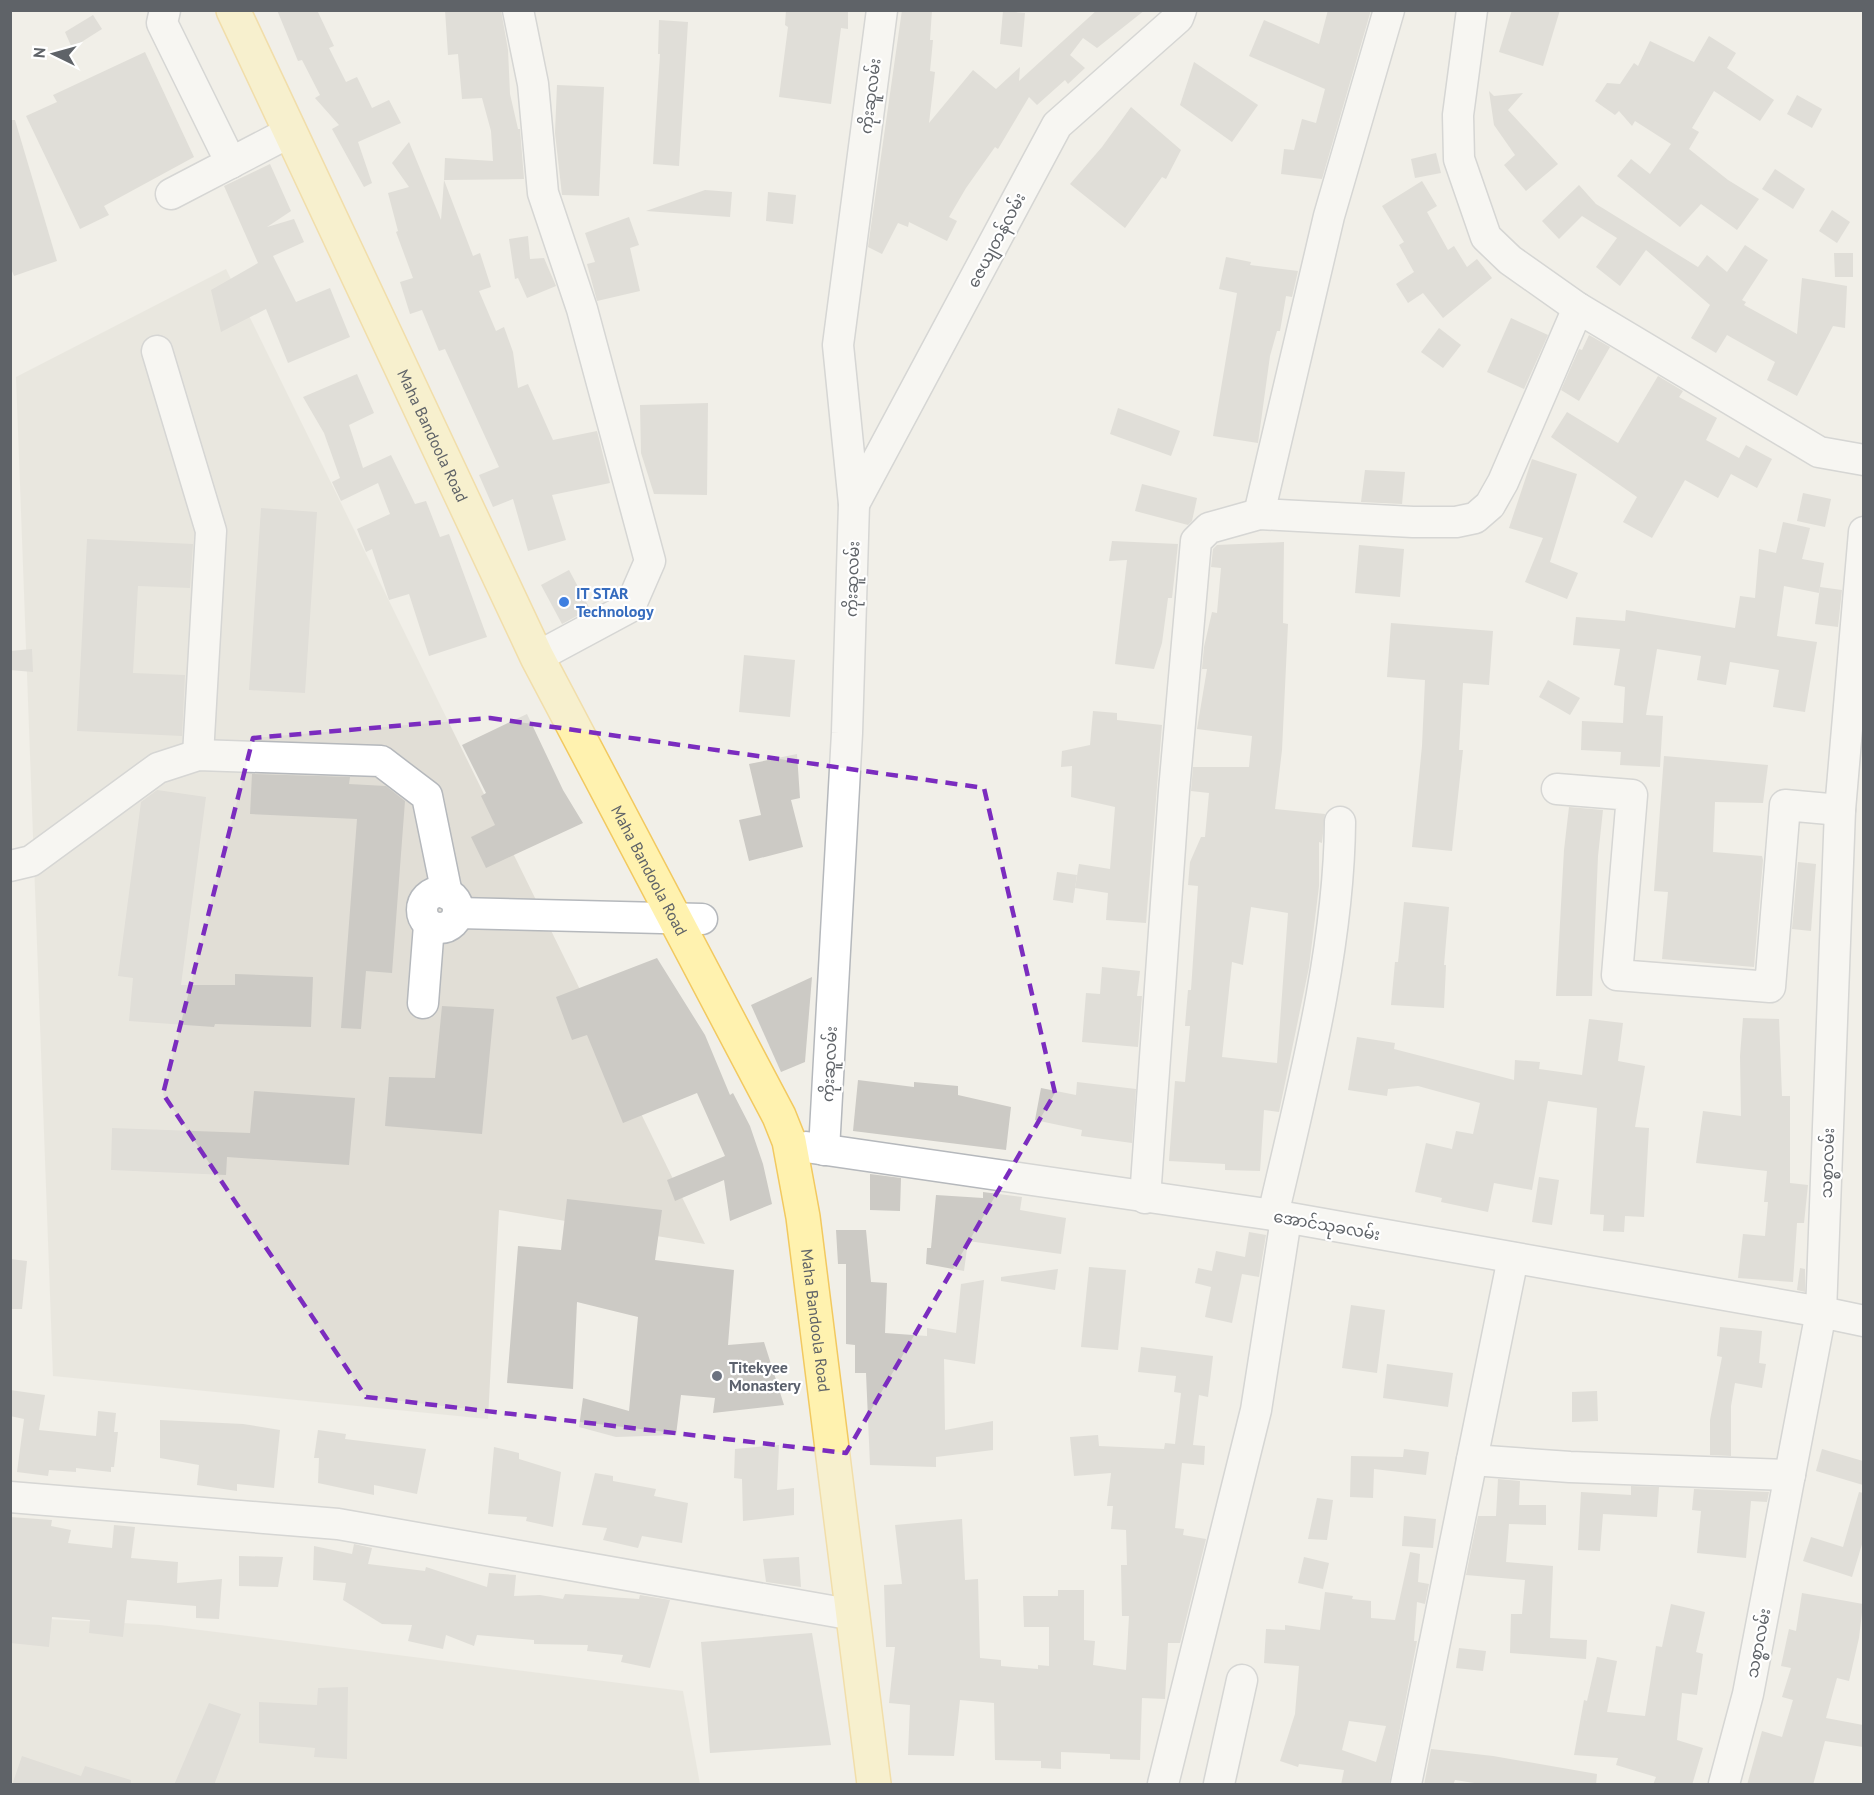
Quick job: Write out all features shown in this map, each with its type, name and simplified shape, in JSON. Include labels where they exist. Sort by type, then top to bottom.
[{"type":"main road","name":"Maha Bandoola Road","points":[[233,10],[290,132],[547,652],[689,918],[779,1116],[808,1146],[824,1217],[894,1785]]},
{"type":"main road","name":"Maha Bandoola Road","points":[[255,10],[547,652]]},
{"type":"main road","name":"Maha Bandoola Road","points":[[808,1146],[803,1217],[874,1785]]},
{"type":"street","points":[[165,10],[162,23],[231,163]]},
{"type":"street","points":[[518,10],[533,84],[543,193],[582,309],[650,561],[630,607],[547,652]]},
{"type":"street","name":"ကိုးဆူလမ်း","points":[[808,1146],[847,733],[854,504],[838,345],[882,10]]},
{"type":"street","name":"ဇေယျတန်လမ်း","points":[[854,504],[1057,125],[1178,18],[1181,10]]},
{"type":"street","points":[[1259,514],[1329,216],[1389,10]]},
{"type":"street","points":[[1472,10],[1458,115],[1459,159],[1486,237],[1510,260],[1578,308],[1819,452],[1863,460]]},
{"type":"street","points":[[171,194],[290,132]]},
{"type":"street","points":[[1145,1198],[1174,791],[1196,541],[1209,528],[1259,514],[1413,522],[1455,522],[1475,518],[1491,505],[1503,482],[1578,308]]},
{"type":"street","points":[[157,351],[212,531],[198,755]]},
{"type":"street","name":"သစ္စာလမ်း","points":[[1724,1785],[1748,1694],[1821,1311],[1840,810],[1863,532]]},
{"type":"street","points":[[10,866],[31,861],[158,768],[198,755],[381,761],[427,796],[452,903],[452,924],[435,928],[429,925],[423,1003]]},
{"type":"street","points":[[1557,789],[1632,795],[1617,975],[1770,987],[1785,806],[1840,810]]},
{"type":"street","points":[[1163,1785],[1256,1410],[1280,1217],[1319,1010],[1340,864],[1340,822]]},
{"type":"street","points":[[452,903],[689,918]]},
{"type":"street","name":"အောင်သုခလမ်း","points":[[808,1146],[1280,1217],[1821,1311],[1863,1322]]},
{"type":"street","points":[[1406,1785],[1513,1258]]},
{"type":"street","points":[[1472,1460],[1570,1467],[1790,1475]]},
{"type":"street","points":[[10,1497],[338,1524],[854,1615]]},
{"type":"street","points":[[1219,1785],[1242,1680]]},
{"type":"highlighted area","points":[[490,718],[984,788],[1055,1093],[846,1453],[366,1397],[163,1094],[253,738]]},
{"type":"shaded area","points":[[226,269],[705,1244],[499,1210],[488,1419],[53,1376],[16,377]]},
{"type":"shaded area","points":[[10,1617],[160,1625],[683,1691],[700,1784],[11,1784]]},
{"type":"building","points":[[277,10],[317,10],[334,46],[329,48],[346,82],[357,77],[372,108],[389,100],[401,123],[358,142],[372,183],[364,187],[332,129],[339,125],[315,98],[320,95],[302,60],[298,61]]},
{"type":"building","points":[[445,10],[501,10],[508,50],[510,94],[518,129],[520,129],[524,179],[444,180],[445,158],[493,161],[491,131],[482,98],[462,99],[458,54],[448,55]]},
{"type":"building","points":[[786,10],[848,10],[848,29],[841,28],[831,104],[779,97],[788,27],[785,25]]},
{"type":"building","points":[[902,10],[932,10],[930,40],[933,40],[930,71],[935,72],[929,123],[973,70],[996,89],[1020,67],[1019,81],[1097,10],[1145,10],[1097,48],[1083,38],[1070,55],[1085,68],[1068,84],[1065,80],[1037,105],[1029,97],[998,149],[995,147],[949,217],[957,221],[947,241],[909,222],[908,227],[898,223],[882,254],[868,247]]},
{"type":"building","points":[[1328,10],[1371,10],[1322,179],[1281,174],[1284,149],[1294,150],[1302,119],[1316,123],[1325,89],[1249,56],[1264,20],[1319,44]]},
{"type":"building","points":[[1512,10],[1560,10],[1543,66],[1499,52]]},
{"type":"building","points":[[1003,11],[1025,13],[1022,47],[1000,44]]},
{"type":"building","points":[[93,15],[102,29],[72,48],[65,32]]},
{"type":"building","points":[[659,20],[688,22],[679,166],[653,164],[660,54],[658,54]]},
{"type":"building","points":[[1709,36],[1736,53],[1727,68],[1774,100],[1760,121],[1714,91],[1692,128],[1699,132],[1689,149],[1728,180],[1759,199],[1737,230],[1701,204],[1680,227],[1617,176],[1631,159],[1650,174],[1671,144],[1635,121],[1632,126],[1619,111],[1615,115],[1595,101],[1607,83],[1620,84],[1634,63],[1638,66],[1650,41],[1694,62]]},
{"type":"building","points":[[145,52],[194,157],[104,206],[109,215],[80,229],[26,116],[57,102],[53,95]]},
{"type":"building","points":[[1194,62],[1258,105],[1232,142],[1180,105]]},
{"type":"building","points":[[557,85],[604,87],[599,196],[562,195],[555,133]]},
{"type":"building","points":[[1489,91],[1494,96],[1523,93],[1508,110],[1558,164],[1526,191],[1504,165],[1515,155],[1494,125]]},
{"type":"building","points":[[1797,95],[1822,109],[1812,128],[1787,114]]},
{"type":"building","points":[[1131,107],[1181,150],[1166,179],[1162,177],[1125,228],[1070,184],[1102,147]]},
{"type":"building","points":[[10,120],[15,120],[57,261],[14,276],[10,266]]},
{"type":"building","points":[[409,142],[441,220],[444,180],[473,256],[480,253],[491,287],[479,291],[496,331],[504,327],[513,352],[518,388],[528,384],[553,440],[597,431],[610,483],[552,495],[566,540],[528,551],[513,499],[493,507],[479,475],[499,467],[445,349],[439,351],[422,310],[410,314],[400,282],[413,278],[396,232],[398,231],[388,193],[409,187],[392,163]]},
{"type":"building","points":[[1436,153],[1441,173],[1415,178],[1411,159]]},
{"type":"building","points":[[270,164],[291,211],[267,227],[294,219],[304,242],[273,256],[296,302],[330,288],[350,337],[288,363],[266,309],[221,332],[211,290],[258,263],[224,186]]},
{"type":"building","points":[[1775,169],[1805,189],[1793,209],[1762,189]]},
{"type":"building","points":[[1422,181],[1437,206],[1427,212],[1448,250],[1454,246],[1467,267],[1477,259],[1492,278],[1443,318],[1423,293],[1408,303],[1396,284],[1414,272],[1399,245],[1404,242],[1382,206]]},
{"type":"building","points":[[1579,185],[1596,204],[1698,267],[1707,255],[1727,272],[1745,245],[1768,260],[1742,300],[1746,302],[1744,305],[1797,334],[1802,278],[1847,286],[1845,328],[1833,326],[1797,396],[1767,380],[1775,362],[1727,335],[1716,353],[1691,338],[1710,305],[1646,250],[1620,286],[1596,267],[1617,238],[1582,216],[1559,239],[1542,221]]},
{"type":"building","points":[[705,190],[732,192],[730,217],[646,211]]},
{"type":"building","points":[[768,192],[796,195],[793,224],[766,221]]},
{"type":"building","points":[[1832,210],[1850,222],[1837,243],[1819,231]]},
{"type":"building","points":[[629,217],[639,245],[630,248],[640,291],[597,301],[587,264],[595,262],[585,233]]},
{"type":"building","points":[[528,236],[530,259],[544,258],[556,286],[527,298],[518,278],[515,279],[509,239]]},
{"type":"building","points":[[1834,253],[1853,253],[1853,277],[1835,277]]},
{"type":"building","points":[[1226,257],[1251,262],[1250,265],[1298,271],[1292,297],[1286,296],[1280,331],[1277,331],[1270,356],[1258,443],[1213,436],[1237,293],[1219,289]]},
{"type":"building","points":[[1511,318],[1548,335],[1524,389],[1487,372]]},
{"type":"building","points":[[1439,328],[1461,345],[1443,368],[1421,352]]},
{"type":"building","points":[[1589,335],[1610,347],[1579,401],[1561,390],[1579,349],[1582,350]]},
{"type":"building","points":[[357,374],[374,413],[349,425],[363,468],[391,455],[415,504],[426,501],[440,537],[449,534],[487,637],[429,656],[409,594],[389,600],[372,549],[366,552],[357,529],[390,514],[378,483],[341,501],[332,482],[340,478],[324,433],[303,397]]},
{"type":"building","points":[[1658,376],[1683,391],[1679,397],[1717,418],[1706,440],[1739,458],[1746,445],[1772,459],[1757,488],[1731,474],[1718,498],[1685,480],[1652,538],[1623,522],[1637,497],[1551,437],[1567,412],[1618,443]]},
{"type":"building","points":[[708,403],[707,495],[654,494],[641,453],[640,405]]},
{"type":"building","points":[[1118,408],[1180,431],[1171,456],[1110,434]]},
{"type":"building","points":[[1532,459],[1577,474],[1550,562],[1578,573],[1567,599],[1525,582],[1543,538],[1509,528]]},
{"type":"building","points":[[1365,470],[1405,472],[1402,504],[1361,502]]},
{"type":"building","points":[[1142,484],[1197,498],[1192,521],[1188,525],[1135,511]]},
{"type":"building","points":[[1803,493],[1831,499],[1825,527],[1797,521]]},
{"type":"building","points":[[261,508],[317,512],[305,693],[249,690]]},
{"type":"building","points":[[1783,522],[1810,528],[1802,559],[1824,563],[1819,593],[1784,586],[1777,636],[1817,642],[1805,712],[1773,707],[1779,670],[1730,662],[1726,685],[1697,680],[1701,656],[1657,649],[1646,715],[1663,716],[1660,767],[1620,765],[1621,752],[1581,750],[1582,721],[1623,723],[1625,687],[1614,685],[1620,649],[1573,645],[1576,617],[1625,621],[1626,610],[1735,628],[1740,596],[1755,598],[1759,549],[1776,553]]},
{"type":"building","points":[[87,539],[193,544],[190,588],[138,586],[133,673],[185,675],[182,736],[77,731]]},
{"type":"building","points":[[1112,541],[1178,544],[1172,598],[1168,598],[1162,643],[1154,669],[1115,664],[1127,560],[1109,561]]},
{"type":"building","points":[[1284,542],[1283,623],[1288,624],[1282,750],[1275,809],[1325,814],[1322,843],[1319,842],[1319,886],[1309,967],[1279,1112],[1264,1110],[1260,1171],[1225,1170],[1225,1164],[1169,1161],[1175,1081],[1185,1082],[1190,1026],[1185,1026],[1188,990],[1191,990],[1198,886],[1188,885],[1190,862],[1201,837],[1205,837],[1209,793],[1191,791],[1193,767],[1249,767],[1252,736],[1197,729],[1207,669],[1202,669],[1204,647],[1212,612],[1217,613],[1221,568],[1211,567],[1213,549],[1217,545]],"holes":[[[1251,907],[1288,913],[1277,1063],[1222,1057],[1232,962],[1243,965]]]},
{"type":"building","points":[[1359,545],[1404,549],[1400,597],[1355,593]]},
{"type":"building","points":[[569,570],[590,609],[562,624],[541,585]]},
{"type":"building","points":[[1820,587],[1842,590],[1838,627],[1815,624]]},
{"type":"building","points":[[1391,623],[1493,631],[1489,685],[1463,683],[1459,750],[1463,750],[1452,851],[1412,847],[1422,746],[1425,680],[1387,677]]},
{"type":"building","points":[[32,649],[33,672],[10,670],[10,651]]},
{"type":"building","points":[[744,655],[795,660],[790,717],[739,712]]},
{"type":"building","points":[[1548,680],[1580,698],[1570,715],[1539,697]]},
{"type":"building","points":[[1093,711],[1117,713],[1117,720],[1162,725],[1146,923],[1106,920],[1108,893],[1075,888],[1079,864],[1110,869],[1115,807],[1071,797],[1072,766],[1061,767],[1062,751],[1090,745]]},
{"type":"building","points":[[527,714],[563,790],[583,823],[486,868],[471,837],[495,825],[481,796],[486,793],[462,745]]},
{"type":"building","points":[[797,754],[800,798],[791,800],[803,847],[749,861],[739,820],[761,815],[749,764]]},
{"type":"building","points":[[1664,756],[1768,765],[1763,803],[1715,802],[1713,852],[1762,856],[1763,860],[1754,967],[1662,959],[1668,892],[1654,891]]},
{"type":"building","points":[[252,774],[350,777],[349,784],[386,786],[405,801],[392,973],[366,971],[361,1029],[341,1028],[357,819],[250,814]]},
{"type":"building","points":[[157,790],[206,797],[181,985],[235,985],[235,974],[313,977],[311,1027],[215,1024],[214,1027],[129,1021],[133,978],[118,976],[141,802]]},
{"type":"building","points":[[1569,807],[1603,810],[1598,856],[1592,996],[1556,996],[1564,850]]},
{"type":"building","points":[[1798,862],[1816,864],[1811,931],[1792,929]]},
{"type":"building","points":[[1057,872],[1077,875],[1073,903],[1053,900]]},
{"type":"building","points":[[1404,902],[1449,907],[1444,965],[1446,965],[1444,1008],[1391,1005]]},
{"type":"building","points":[[657,958],[705,1035],[730,1095],[733,1093],[750,1126],[763,1164],[772,1204],[730,1221],[724,1180],[675,1201],[667,1180],[725,1156],[697,1093],[623,1123],[587,1035],[572,1040],[556,997]]},
{"type":"building","points":[[1102,967],[1140,971],[1137,996],[1142,996],[1138,1047],[1082,1042],[1086,993],[1100,994]]},
{"type":"building","points":[[812,977],[805,1062],[781,1072],[751,1005]]},
{"type":"building","points":[[442,1006],[494,1009],[482,1134],[385,1126],[389,1077],[435,1078]]},
{"type":"building","points":[[1743,1018],[1779,1019],[1782,1096],[1790,1096],[1790,1183],[1808,1185],[1804,1223],[1797,1223],[1793,1282],[1738,1278],[1743,1234],[1765,1236],[1768,1202],[1764,1202],[1767,1171],[1696,1163],[1703,1111],[1741,1116],[1740,1056]]},
{"type":"building","points":[[1589,1019],[1623,1023],[1618,1061],[1645,1066],[1635,1127],[1649,1128],[1644,1217],[1625,1216],[1624,1232],[1603,1231],[1604,1215],[1590,1214],[1597,1108],[1548,1101],[1532,1190],[1494,1183],[1488,1212],[1441,1202],[1442,1198],[1415,1192],[1426,1143],[1452,1149],[1456,1131],[1473,1134],[1480,1103],[1418,1086],[1388,1089],[1387,1096],[1348,1090],[1357,1037],[1395,1043],[1394,1049],[1514,1080],[1515,1060],[1540,1062],[1539,1069],[1582,1075]]},
{"type":"building","points":[[858,1080],[914,1087],[914,1082],[958,1086],[958,1095],[1011,1107],[1006,1150],[853,1131]]},
{"type":"building","points":[[1077,1082],[1136,1089],[1132,1143],[1081,1136],[1082,1130],[1035,1120],[1041,1088],[1076,1095]]},
{"type":"building","points":[[254,1091],[355,1098],[349,1165],[227,1157],[226,1175],[111,1170],[112,1128],[250,1133]]},
{"type":"building","points":[[870,1174],[901,1178],[900,1211],[870,1210]]},
{"type":"building","points":[[1539,1177],[1559,1180],[1552,1225],[1532,1222]]},
{"type":"building","points":[[983,1192],[1022,1197],[1020,1210],[1066,1218],[1061,1254],[968,1241],[964,1271],[926,1264],[927,1248],[931,1248],[936,1195],[983,1198]]},
{"type":"building","points":[[567,1199],[662,1210],[655,1260],[734,1270],[728,1345],[764,1342],[784,1405],[713,1413],[715,1398],[681,1395],[676,1435],[616,1437],[579,1427],[583,1398],[629,1411],[638,1317],[577,1302],[573,1389],[507,1383],[518,1246],[561,1250]]},
{"type":"building","points":[[836,1230],[866,1230],[871,1282],[887,1283],[885,1333],[927,1336],[927,1328],[956,1333],[961,1284],[984,1280],[975,1364],[944,1359],[945,1430],[993,1421],[993,1450],[936,1457],[936,1467],[870,1465],[866,1373],[855,1373],[855,1345],[846,1344],[846,1264],[838,1264]]},
{"type":"building","points":[[1249,1232],[1266,1235],[1259,1277],[1242,1274],[1232,1323],[1205,1317],[1211,1287],[1195,1283],[1198,1268],[1212,1271],[1216,1251],[1245,1257]]},
{"type":"building","points":[[10,1259],[27,1261],[22,1309],[10,1309]]},
{"type":"building","points":[[1089,1267],[1126,1270],[1118,1350],[1081,1347]]},
{"type":"building","points":[[1800,1268],[1805,1269],[1805,1292],[1797,1290]]},
{"type":"building","points":[[1058,1269],[1055,1290],[1001,1281],[1001,1277]]},
{"type":"building","points":[[1351,1305],[1385,1310],[1377,1373],[1342,1368]]},
{"type":"building","points":[[1720,1327],[1762,1331],[1759,1363],[1766,1364],[1762,1388],[1735,1383],[1731,1406],[1731,1456],[1710,1455],[1710,1420],[1722,1357],[1717,1356]]},
{"type":"building","points":[[1141,1347],[1213,1356],[1208,1397],[1199,1395],[1193,1445],[1205,1446],[1204,1465],[1182,1463],[1175,1528],[1184,1529],[1183,1535],[1206,1539],[1180,1643],[1168,1643],[1165,1699],[1142,1698],[1140,1760],[1110,1759],[1110,1754],[1061,1752],[1061,1769],[1041,1768],[1041,1761],[995,1760],[994,1703],[960,1700],[954,1756],[908,1755],[910,1705],[889,1703],[895,1647],[886,1647],[884,1585],[902,1584],[895,1525],[962,1519],[965,1580],[978,1579],[980,1658],[1001,1660],[1001,1666],[1038,1669],[1038,1665],[1049,1666],[1049,1627],[1024,1627],[1023,1596],[1058,1596],[1058,1590],[1084,1590],[1084,1640],[1095,1641],[1093,1665],[1126,1670],[1129,1616],[1122,1616],[1121,1565],[1127,1565],[1126,1530],[1111,1529],[1113,1506],[1107,1506],[1111,1473],[1074,1476],[1070,1437],[1098,1435],[1099,1446],[1164,1449],[1165,1443],[1175,1444],[1181,1393],[1174,1392],[1176,1376],[1138,1372]]},
{"type":"building","points":[[1387,1364],[1453,1373],[1448,1407],[1383,1398]]},
{"type":"building","points":[[10,1390],[45,1395],[39,1430],[96,1436],[98,1411],[116,1413],[114,1432],[118,1432],[114,1467],[111,1467],[111,1472],[76,1468],[76,1472],[49,1470],[48,1476],[17,1472],[24,1419],[10,1416]]},
{"type":"building","points":[[1597,1391],[1598,1421],[1572,1422],[1572,1392]]},
{"type":"building","points":[[160,1420],[243,1424],[280,1430],[274,1488],[237,1484],[237,1491],[197,1485],[199,1465],[160,1458]]},
{"type":"building","points":[[318,1430],[346,1434],[345,1439],[426,1449],[417,1494],[374,1485],[374,1495],[318,1483],[319,1458],[314,1458]]},
{"type":"building","points":[[779,1445],[777,1490],[794,1488],[794,1515],[743,1521],[742,1479],[734,1478],[735,1449]]},
{"type":"building","points":[[494,1447],[519,1453],[519,1459],[561,1472],[553,1527],[526,1521],[527,1517],[488,1514]]},
{"type":"building","points":[[1404,1449],[1429,1452],[1426,1475],[1374,1469],[1373,1498],[1350,1497],[1351,1456],[1403,1457]]},
{"type":"building","points":[[1822,1449],[1863,1461],[1863,1485],[1816,1471]]},
{"type":"building","points":[[595,1473],[613,1476],[613,1481],[656,1489],[654,1496],[688,1503],[682,1543],[642,1536],[638,1548],[603,1540],[607,1528],[582,1525]]},
{"type":"building","points":[[1498,1479],[1520,1481],[1519,1505],[1546,1505],[1546,1525],[1509,1524],[1506,1562],[1553,1566],[1550,1638],[1587,1640],[1586,1659],[1510,1653],[1511,1614],[1522,1614],[1525,1580],[1466,1575],[1478,1516],[1496,1516]]},
{"type":"building","points":[[1631,1486],[1659,1487],[1657,1517],[1603,1514],[1600,1551],[1578,1550],[1581,1492],[1631,1495]]},
{"type":"building","points":[[1694,1489],[1769,1492],[1767,1502],[1751,1501],[1746,1558],[1697,1553],[1701,1511],[1692,1510]]},
{"type":"building","points":[[1859,1492],[1863,1493],[1863,1541],[1852,1577],[1803,1561],[1811,1537],[1843,1547]]},
{"type":"building","points":[[1317,1498],[1333,1500],[1327,1540],[1308,1539]]},
{"type":"building","points":[[1404,1516],[1436,1519],[1433,1548],[1402,1546]]},
{"type":"building","points":[[10,1517],[52,1520],[51,1526],[71,1530],[68,1543],[112,1548],[114,1525],[135,1527],[131,1558],[178,1562],[177,1583],[222,1579],[219,1619],[196,1618],[196,1606],[127,1600],[123,1637],[89,1633],[90,1620],[52,1617],[49,1647],[10,1643]]},
{"type":"building","points":[[354,1544],[372,1548],[368,1564],[425,1571],[426,1567],[487,1587],[489,1573],[516,1575],[514,1596],[540,1595],[563,1599],[565,1594],[639,1599],[640,1595],[670,1600],[650,1668],[621,1662],[623,1655],[587,1651],[588,1645],[534,1644],[534,1640],[477,1635],[474,1646],[446,1635],[443,1649],[408,1641],[412,1625],[382,1624],[343,1600],[346,1583],[313,1580],[314,1546],[352,1554]]},
{"type":"building","points":[[1410,1552],[1420,1554],[1418,1582],[1429,1584],[1425,1604],[1417,1602],[1414,1641],[1417,1641],[1389,1785],[1341,1785],[1344,1770],[1299,1764],[1298,1767],[1280,1761],[1295,1714],[1299,1666],[1264,1663],[1266,1629],[1285,1630],[1285,1625],[1320,1630],[1325,1592],[1371,1601],[1371,1618],[1395,1620]],"holes":[[[1349,1721],[1386,1726],[1376,1762],[1342,1750]]]},
{"type":"building","points":[[239,1556],[283,1557],[278,1587],[239,1586]]},
{"type":"building","points":[[799,1557],[801,1587],[766,1582],[763,1559]]},
{"type":"building","points":[[1304,1557],[1329,1563],[1323,1589],[1298,1583]]},
{"type":"building","points":[[1802,1593],[1863,1604],[1859,1638],[1849,1681],[1837,1678],[1826,1718],[1863,1725],[1863,1747],[1825,1741],[1813,1785],[1747,1785],[1762,1731],[1782,1737],[1793,1700],[1782,1697],[1791,1668],[1781,1666],[1789,1629],[1796,1631]]},
{"type":"building","points":[[1671,1604],[1705,1612],[1696,1652],[1703,1654],[1697,1695],[1682,1693],[1677,1740],[1703,1748],[1692,1785],[1653,1785],[1656,1777],[1616,1765],[1618,1758],[1574,1755],[1584,1700],[1587,1701],[1597,1657],[1617,1661],[1607,1712],[1645,1716],[1656,1646],[1662,1647]]},
{"type":"building","points":[[812,1633],[831,1745],[710,1753],[701,1642]]},
{"type":"building","points":[[1459,1648],[1486,1651],[1483,1671],[1456,1668]]},
{"type":"building","points":[[348,1687],[347,1759],[314,1757],[315,1748],[259,1743],[259,1702],[317,1705],[318,1688]]},
{"type":"building","points":[[209,1703],[241,1714],[214,1785],[174,1785]]},
{"type":"building","points":[[1431,1749],[1493,1756],[1597,1774],[1596,1785],[1487,1785],[1455,1780],[1453,1785],[1424,1785]]},
{"type":"building","points":[[22,1756],[81,1776],[85,1766],[131,1780],[131,1785],[12,1785]]},
{"type":"place","name":"IT STAR Technology","points":[[564,602]]},
{"type":"place","name":"Titekyee Monastery","points":[[717,1376]]}]
